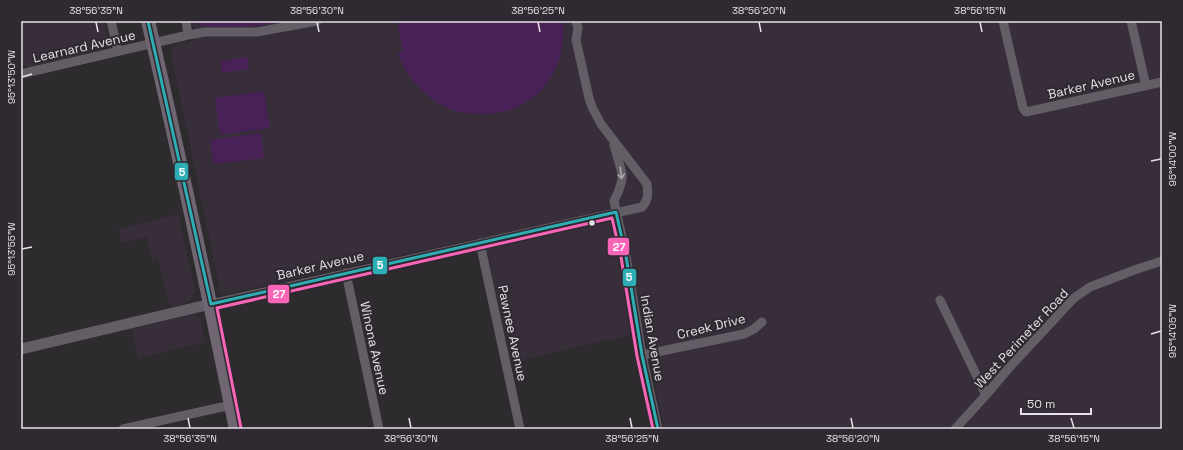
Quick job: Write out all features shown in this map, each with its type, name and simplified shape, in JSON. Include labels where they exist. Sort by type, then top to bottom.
[{"type":"main road","points":[[148,21],[211,304],[236,429]]},
{"type":"street","points":[[111,21],[118,51]]},
{"type":"street","points":[[186,21],[188,35]]},
{"type":"street","name":"Learnard Avenue","points":[[21,74],[188,35],[205,32],[257,32],[317,21]]},
{"type":"street","name":"Indian Avenue","points":[[577,21],[578,28],[576,40],[589,98],[596,117],[647,184],[649,194],[647,202]]},
{"type":"street","name":"Barker Avenue","points":[[1003,21],[1026,112],[1162,82]]},
{"type":"street","points":[[1131,21],[1146,86]]},
{"type":"street","name":"Indian Avenue","points":[[610,136],[622,173],[620,190],[614,201],[626,256],[642,355],[658,429]]},
{"type":"street","name":"Barker Avenue","points":[[21,349],[346,273],[642,207],[647,202]]},
{"type":"street","name":"Pawnee Avenue","points":[[480,243],[520,429]]},
{"type":"street","name":"West Perimeter Road","points":[[955,429],[1057,315],[1081,293],[1090,287],[1162,261]]},
{"type":"street","name":"Winona Avenue","points":[[346,273],[379,429]]},
{"type":"street","points":[[940,300],[986,395]]},
{"type":"street","name":"Creek Drive","points":[[642,355],[744,334],[754,329],[762,322]]},
{"type":"street","points":[[123,429],[231,405]]},
{"type":"shaded area","points":[[21,21],[105,21],[110,43],[104,49],[31,68],[21,64]]},
{"type":"shaded area","points":[[192,21],[1162,21],[1162,429],[664,429],[644,332],[511,362],[484,237],[221,295],[171,57],[173,48],[176,45],[196,40]]},
{"type":"shaded area","points":[[193,21],[291,21],[255,26],[224,28],[200,25]]},
{"type":"shaded area","points":[[397,21],[563,21],[563,36],[558,63],[545,86],[536,95],[511,110],[483,115],[482,113],[455,111],[430,98],[419,88],[410,77],[398,53],[403,51]]},
{"type":"shaded area","points":[[248,57],[249,69],[222,73],[220,61]]},
{"type":"shaded area","points":[[264,91],[270,128],[220,135],[215,98]]},
{"type":"shaded area","points":[[261,133],[264,158],[214,164],[210,140]]},
{"type":"shaded area","points":[[178,214],[195,291],[191,300],[170,308],[158,258],[152,259],[147,237],[122,243],[119,229]]},
{"type":"shaded area","points":[[192,315],[200,318],[205,342],[138,358],[132,329]]},
{"type":"transit line","name":"5","points":[[148,21],[211,304],[616,212],[626,256],[642,355],[658,429]]},
{"type":"transit line","name":"27","points":[[241,428],[217,308],[612,218],[621,257],[637,356],[653,429]]}]
